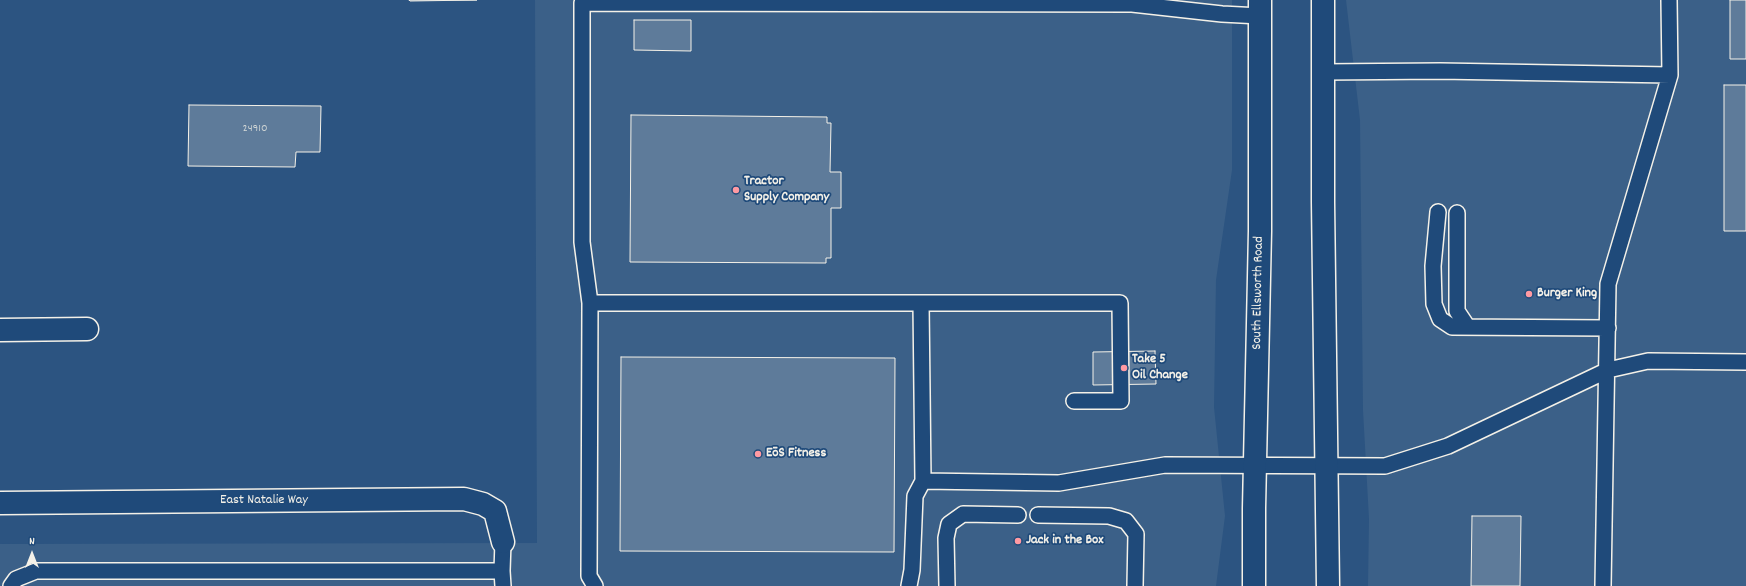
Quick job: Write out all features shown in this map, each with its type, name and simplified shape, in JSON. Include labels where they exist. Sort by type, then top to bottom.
[{"type":"main road","points":[[1323,0],[1328,586]]},
{"type":"main road","name":"South Ellsworth Road","points":[[1254,586],[1260,231],[1260,8]]},
{"type":"main road","points":[[0,330],[87,329]]},
{"type":"main road","name":"East Natalie Way","points":[[0,503],[464,499],[483,504],[495,511],[503,542]]},
{"type":"lane","points":[[1603,586],[1608,370],[1608,284],[1670,75],[1669,0]]},
{"type":"lane","points":[[595,586],[589,576],[590,303],[582,242],[582,3],[1132,4],[1222,14],[1260,8]]},
{"type":"lane","points":[[1323,72],[1440,71],[1670,75]]},
{"type":"lane","points":[[1438,212],[1433,266],[1434,304],[1440,319],[1452,327],[1608,328]]},
{"type":"lane","points":[[1457,213],[1458,310],[1467,326]]},
{"type":"lane","points":[[590,303],[1120,303],[1122,401],[1074,401]]},
{"type":"lane","points":[[909,586],[912,570],[915,496],[923,481],[921,303]]},
{"type":"lane","points":[[923,481],[1059,483],[1165,465],[1385,466],[1448,446],[1608,370],[1648,361],[1746,362]]},
{"type":"lane","points":[[947,586],[946,538],[949,524],[963,514],[1018,515]]},
{"type":"lane","points":[[1038,515],[1108,516],[1126,521],[1136,534],[1135,586]]},
{"type":"lane","points":[[11,586],[16,579],[36,571],[502,579],[503,542]]},
{"type":"shaded area","points":[[535,0],[1232,0],[1232,170],[1216,280],[1214,407],[1225,516],[1216,586],[0,586],[0,544],[537,543]]},
{"type":"shaded area","points":[[1346,0],[1746,0],[1746,586],[1368,586],[1369,519],[1363,410],[1360,120]]},
{"type":"building","points":[[409,0],[477,0],[410,1]]},
{"type":"building","points":[[1730,0],[1746,0],[1746,59],[1730,59]]},
{"type":"building","points":[[634,20],[691,20],[691,51],[634,50]]},
{"type":"building","points":[[1724,85],[1746,85],[1746,231],[1724,231]]},
{"type":"building","points":[[189,105],[321,106],[320,152],[296,152],[295,167],[188,166]]},
{"type":"building","name":"Tractor Supply Company","points":[[631,115],[827,117],[827,123],[831,123],[830,172],[841,172],[841,208],[831,208],[831,258],[826,258],[826,263],[630,262]]},
{"type":"building","name":"Take 5 Oil Change","points":[[1155,351],[1156,384],[1093,385],[1093,352]]},
{"type":"building","name":"EōS Fitness","points":[[621,357],[895,358],[894,552],[620,551]]},
{"type":"building","points":[[1472,516],[1521,516],[1520,586],[1471,586]]},
{"type":"place","name":"Tractor Supply Company","points":[[736,190]]},
{"type":"place","name":"Burger King","points":[[1529,294]]},
{"type":"place","name":"Take 5 Oil Change","points":[[1124,368]]},
{"type":"place","name":"EōS Fitness","points":[[758,454]]},
{"type":"place","name":"Jack in the Box","points":[[1018,541]]}]
